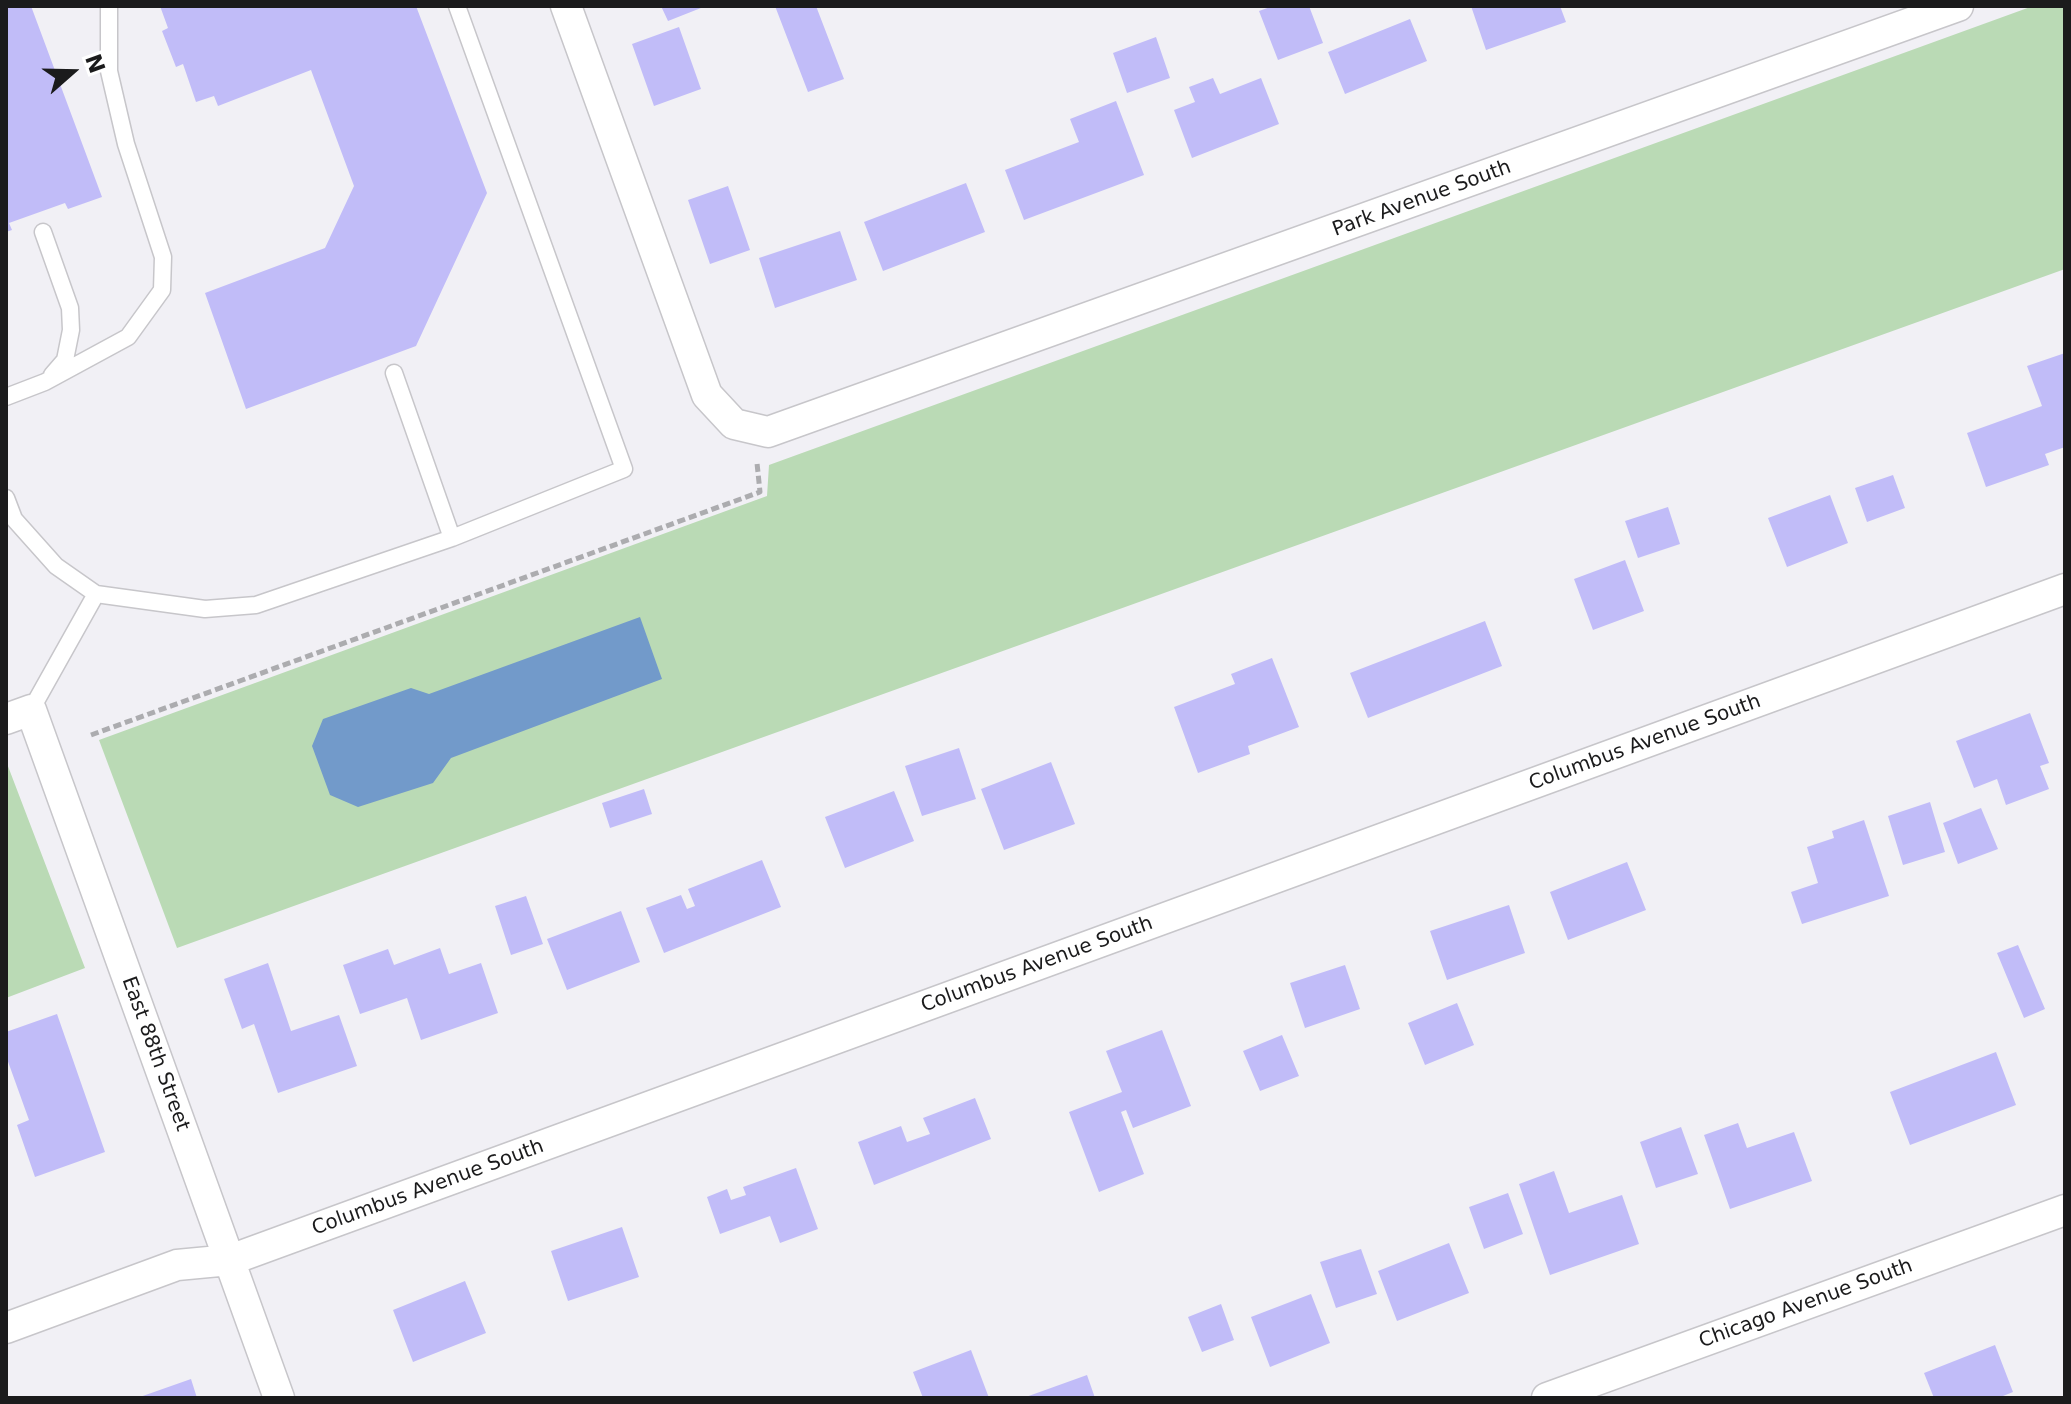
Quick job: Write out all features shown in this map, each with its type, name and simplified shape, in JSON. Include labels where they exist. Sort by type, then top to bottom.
[{"type":"street","points":[[566,6],[707,395],[734,424],[768,432]]},
{"type":"street","name":"Park Avenue South","points":[[768,432],[887,392],[1958,6]]},
{"type":"street","name":"Columbus Avenue South","points":[[6,1328],[177,1265],[230,1260],[2065,589]]},
{"type":"street","name":"East 88th Street","points":[[19,714],[230,1260],[279,1398]]},
{"type":"street","name":"Chicago Avenue South","points":[[1547,1398],[2065,1210]]},
{"type":"lane","points":[[6,397],[45,382],[128,337],[162,290],[163,257],[126,144],[109,71],[109,6]]},
{"type":"lane","points":[[6,498],[14,519],[56,566],[96,594],[205,609],[256,605],[452,538],[624,469],[457,6]]},
{"type":"lane","points":[[43,232],[70,308],[71,330],[65,360],[45,382]]},
{"type":"lane","points":[[394,373],[452,538]]},
{"type":"lane","points":[[19,714],[96,594]]},
{"type":"path","points":[[91,735],[760,492],[757,460],[768,432]]},
{"type":"green space","points":[[2033,6],[2065,6],[2065,269],[177,948],[99,740],[767,496],[769,465]]},
{"type":"green space","points":[[6,761],[85,968],[6,998]]},
{"type":"water","points":[[640,617],[662,679],[451,758],[433,783],[358,807],[330,795],[312,746],[323,719],[411,688],[429,694]]},
{"type":"building","points":[[6,6],[31,6],[102,197],[68,209],[65,203],[9,223],[12,230],[6,232]]},
{"type":"building","points":[[160,6],[416,6],[487,193],[416,346],[246,409],[205,293],[325,248],[354,186],[311,70],[218,106],[214,96],[196,102],[183,64],[176,67],[162,31],[168,28]]},
{"type":"building","points":[[661,6],[706,6],[668,21]]},
{"type":"building","points":[[775,6],[816,6],[844,79],[808,92]]},
{"type":"building","points":[[1273,6],[1309,6],[1323,43],[1278,60],[1259,11]]},
{"type":"building","points":[[1471,6],[1560,6],[1566,22],[1486,50]]},
{"type":"building","points":[[1410,19],[1427,61],[1345,94],[1328,52]]},
{"type":"building","points":[[679,27],[701,89],[654,106],[632,44]]},
{"type":"building","points":[[1156,37],[1170,78],[1127,93],[1113,53]]},
{"type":"building","points":[[1213,78],[1220,94],[1261,78],[1279,124],[1192,158],[1174,110],[1195,102],[1189,87]]},
{"type":"building","points":[[1116,101],[1144,175],[1024,220],[1005,170],[1079,142],[1070,119]]},
{"type":"building","points":[[966,183],[985,232],[883,271],[864,222]]},
{"type":"building","points":[[728,186],[750,250],[710,264],[688,200]]},
{"type":"building","points":[[840,231],[857,280],[775,308],[759,258]]},
{"type":"building","points":[[2065,353],[2065,447],[2045,454],[2049,465],[1986,487],[1967,433],[2042,406],[2027,366]]},
{"type":"building","points":[[1893,475],[1905,508],[1867,522],[1855,488]]},
{"type":"building","points":[[1830,495],[1848,543],[1787,567],[1768,518]]},
{"type":"building","points":[[1668,507],[1680,544],[1638,558],[1625,521]]},
{"type":"building","points":[[1625,560],[1644,611],[1593,630],[1574,579]]},
{"type":"building","points":[[1485,621],[1502,666],[1368,718],[1350,673]]},
{"type":"building","points":[[1272,658],[1299,727],[1248,746],[1250,754],[1198,773],[1174,707],[1235,684],[1231,674]]},
{"type":"building","points":[[2030,713],[2049,763],[2040,766],[2049,789],[2006,805],[1997,779],[1974,788],[1956,741]]},
{"type":"building","points":[[959,748],[976,799],[922,816],[905,766]]},
{"type":"building","points":[[1051,762],[1075,824],[1004,850],[981,789]]},
{"type":"building","points":[[644,789],[652,814],[610,828],[602,803]]},
{"type":"building","points":[[894,791],[914,841],[845,868],[825,817]]},
{"type":"building","points":[[1930,802],[1945,852],[1903,865],[1888,816]]},
{"type":"building","points":[[1981,808],[1998,849],[1958,864],[1943,823]]},
{"type":"building","points":[[1864,820],[1889,896],[1802,924],[1791,892],[1818,883],[1807,847],[1834,838],[1832,831]]},
{"type":"building","points":[[762,860],[781,907],[664,953],[646,908],[681,895],[687,909],[695,906],[688,889]]},
{"type":"building","points":[[1627,862],[1646,910],[1568,940],[1550,892]]},
{"type":"building","points":[[526,896],[543,944],[511,955],[495,906]]},
{"type":"building","points":[[1509,905],[1525,953],[1447,980],[1430,931]]},
{"type":"building","points":[[621,911],[640,962],[567,990],[547,939]]},
{"type":"building","points":[[2018,945],[2045,1009],[2024,1018],[1997,953]]},
{"type":"building","points":[[440,948],[449,974],[481,963],[498,1013],[421,1040],[407,998],[360,1014],[343,965],[388,949],[394,965]]},
{"type":"building","points":[[268,963],[291,1031],[339,1015],[357,1066],[278,1093],[254,1024],[242,1029],[224,979]]},
{"type":"building","points":[[1345,965],[1360,1009],[1305,1028],[1290,983]]},
{"type":"building","points":[[1457,1003],[1474,1045],[1425,1065],[1408,1023]]},
{"type":"building","points":[[57,1014],[105,1152],[35,1177],[17,1125],[29,1120],[6,1056],[6,1032]]},
{"type":"building","points":[[1162,1030],[1191,1106],[1133,1128],[1126,1110],[1121,1112],[1144,1174],[1099,1192],[1069,1112],[1122,1092],[1106,1051]]},
{"type":"building","points":[[1282,1035],[1299,1076],[1260,1091],[1243,1051]]},
{"type":"building","points":[[1996,1052],[2016,1105],[1910,1145],[1890,1092]]},
{"type":"building","points":[[975,1098],[991,1139],[874,1185],[858,1142],[901,1126],[907,1142],[930,1134],[923,1118]]},
{"type":"building","points":[[1738,1123],[1747,1148],[1794,1132],[1812,1181],[1730,1209],[1704,1135]]},
{"type":"building","points":[[1681,1127],[1698,1174],[1656,1188],[1640,1142]]},
{"type":"building","points":[[796,1168],[818,1229],[780,1243],[770,1216],[720,1234],[707,1197],[727,1189],[731,1200],[746,1195],[743,1187]]},
{"type":"building","points":[[1554,1171],[1569,1213],[1622,1195],[1639,1244],[1550,1275],[1519,1184]]},
{"type":"building","points":[[1508,1193],[1523,1234],[1484,1249],[1469,1207]]},
{"type":"building","points":[[622,1227],[639,1277],[568,1301],[551,1251]]},
{"type":"building","points":[[1449,1243],[1469,1293],[1397,1321],[1378,1271]]},
{"type":"building","points":[[1361,1249],[1377,1294],[1336,1308],[1320,1262]]},
{"type":"building","points":[[465,1281],[486,1333],[413,1362],[393,1310]]},
{"type":"building","points":[[1311,1294],[1330,1343],[1270,1367],[1251,1317]]},
{"type":"building","points":[[1221,1304],[1234,1340],[1202,1352],[1188,1317]]},
{"type":"building","points":[[1995,1345],[2013,1392],[1998,1398],[1934,1398],[1924,1373]]},
{"type":"building","points":[[971,1350],[989,1398],[923,1398],[913,1372]]},
{"type":"building","points":[[1087,1375],[1095,1398],[1023,1398]]},
{"type":"building","points":[[191,1379],[197,1398],[137,1398]]}]
